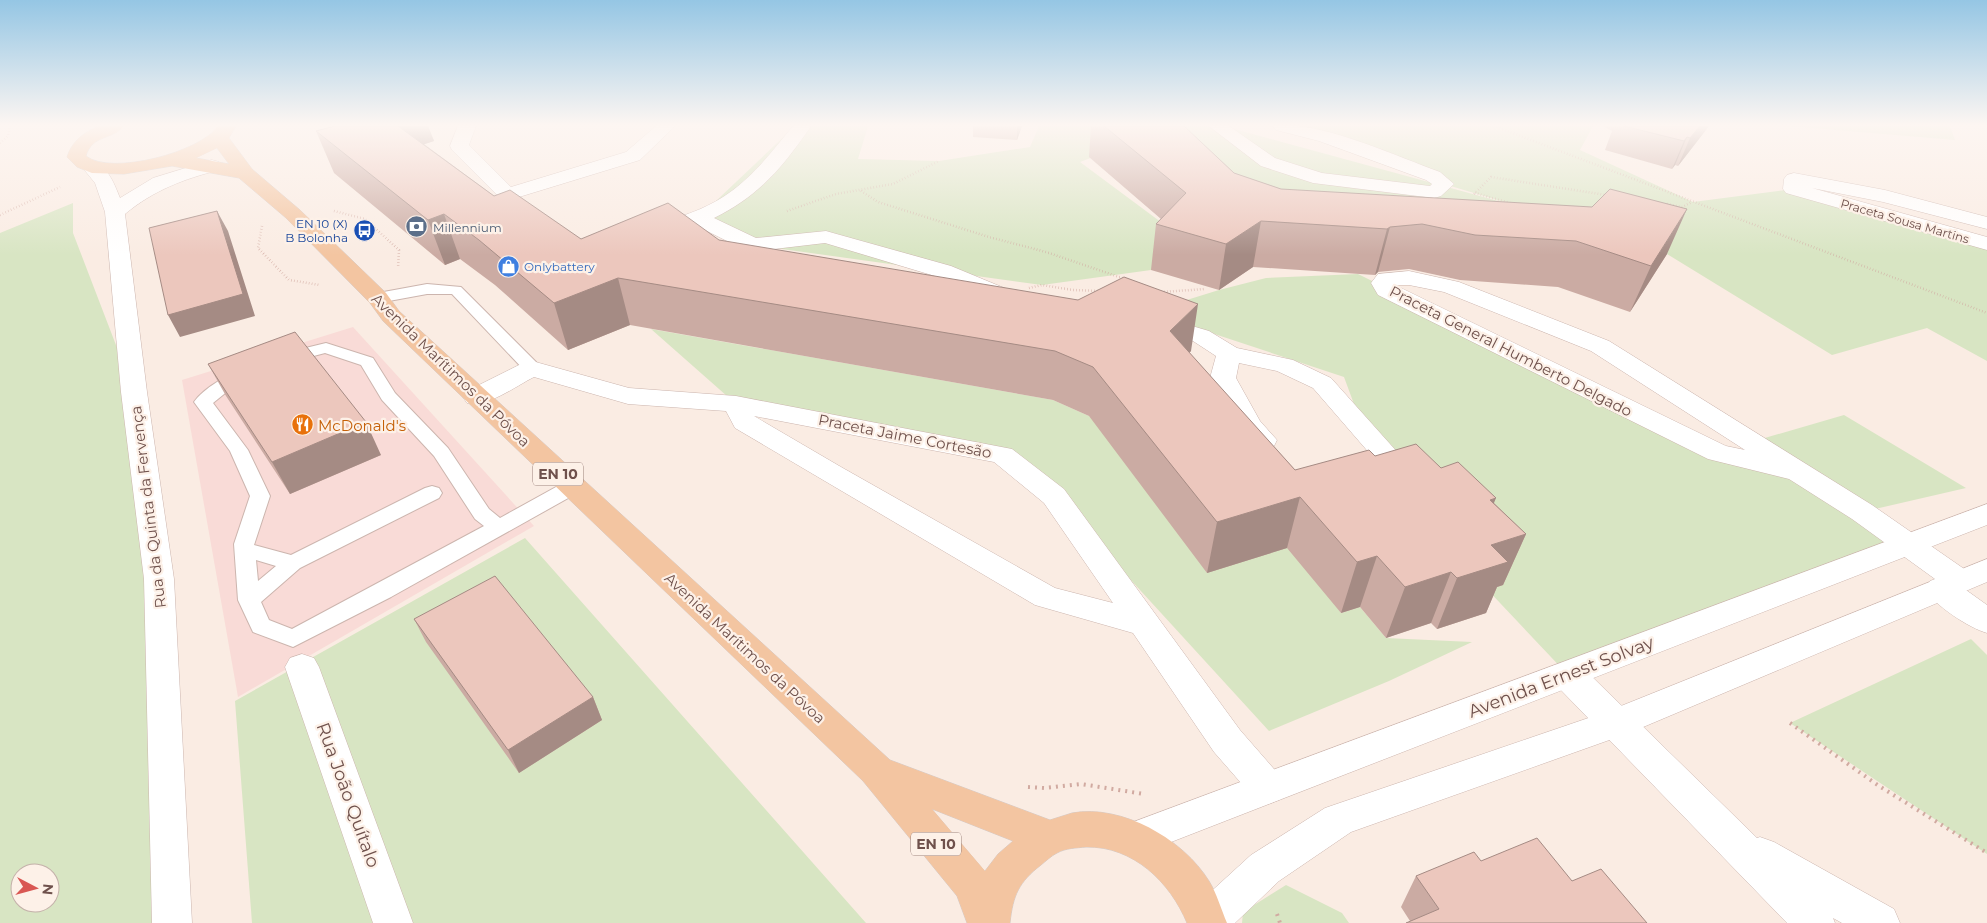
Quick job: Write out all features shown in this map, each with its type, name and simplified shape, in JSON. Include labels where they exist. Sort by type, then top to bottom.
[{"type":"main road","name":"Avenida Marítimos da Póvoa","points":[[226,169],[245,173]]},
{"type":"main road","name":"Avenida Marítimos da Póvoa","points":[[243,169],[245,173],[293,214],[378,298],[392,316],[476,397],[876,770],[972,885],[988,923]]},
{"type":"main road","name":"Avenida Marítimos da Póvoa","points":[[876,770],[1048,837]]},
{"type":"main road","name":"Avenida Marítimos da Póvoa","points":[[988,923],[994,896],[1011,867],[1028,850],[1048,837],[1079,830],[1110,831],[1151,846],[1179,872],[1195,894],[1207,923]]},
{"type":"street","name":"Rua da Quinta da Fervença","points":[[94,169],[104,182],[115,212],[134,392],[159,579],[172,923]]},
{"type":"street","points":[[115,212],[123,194],[135,178],[146,169]]},
{"type":"street","points":[[115,212],[135,194],[156,182],[201,169]]},
{"type":"street","points":[[482,169],[507,194],[517,211],[549,229]]},
{"type":"street","points":[[507,194],[590,169]]},
{"type":"street","points":[[671,225],[698,218],[727,202],[759,180],[768,169]]},
{"type":"street","points":[[1290,169],[1320,179],[1434,192],[1444,184],[1433,176],[1413,169]]},
{"type":"street","name":"Praceta Sousa Martins","points":[[1987,223],[1885,196],[1794,179],[1792,189],[1987,244]]},
{"type":"street","points":[[698,218],[753,245],[777,261],[806,266]]},
{"type":"street","points":[[753,245],[826,237],[943,271],[1011,296]]},
{"type":"street","name":"Praceta General Humberto Delgado","points":[[1796,471],[1718,453],[1386,290],[1382,283],[1386,279],[1394,277],[1409,278],[1451,287],[1600,346],[1862,512],[1962,580],[1987,621]]},
{"type":"street","points":[[913,284],[1011,296]]},
{"type":"street","points":[[1136,318],[1201,336],[1229,354],[1284,365],[1322,383],[1385,454],[1381,477],[1344,488]]},
{"type":"street","points":[[1229,354],[1224,378],[1250,426],[1277,454]]},
{"type":"street","points":[[476,397],[532,368]]},
{"type":"street","name":"Praceta Jaime Cortesão","points":[[532,368],[628,396],[736,404],[1002,455],[1054,496],[1227,740],[1268,788]]},
{"type":"street","points":[[736,404],[744,422],[1046,597],[1145,624]]},
{"type":"street","name":"Avenida Ernest Solvay","points":[[1134,839],[1987,514]]},
{"type":"street","points":[[1207,923],[1265,868],[1338,820],[1617,723],[1962,580]]},
{"type":"street","name":"Rua João Quítalo","points":[[302,667],[393,923]]},
{"type":"street","points":[[1568,675],[1815,923]]},
{"type":"street","points":[[1730,838],[1880,923]]},
{"type":"lane","points":[[378,298],[427,289],[456,290],[532,368]]},
{"type":"lane","points":[[500,528],[482,514],[441,452],[388,396],[366,362],[326,348],[265,367],[223,386],[203,402],[239,450],[260,496],[244,544],[249,600],[261,626],[293,638],[500,528],[572,487]]},
{"type":"lane","points":[[249,600],[294,563],[432,493]]},
{"type":"lane","points":[[245,550],[294,563]]},
{"type":"path","points":[[782,214],[836,194],[893,184],[920,169]]},
{"type":"path","points":[[1607,169],[1987,313]]},
{"type":"path","points":[[1472,198],[1474,193],[1491,177],[1615,196]]},
{"type":"path","points":[[0,215],[60,187]]},
{"type":"path","points":[[861,191],[878,202],[989,237],[1046,252],[1126,280]]},
{"type":"path","points":[[1474,193],[1512,204]]},
{"type":"path","points":[[1663,204],[1682,207],[1693,202]]},
{"type":"path","points":[[1011,296],[1042,285],[1073,290],[1108,292]]},
{"type":"path","points":[[1152,292],[1205,289]]},
{"type":"path","points":[[1790,723],[1879,786],[1987,853]]},
{"type":"shaded area","points":[[353,327],[534,526],[238,697],[182,380]]},
{"type":"green space","points":[[750,169],[1090,169],[1181,237],[1151,270],[1042,285],[753,245],[698,218]]},
{"type":"green space","points":[[1219,169],[1381,169],[1524,208],[1444,184],[1406,169],[1621,169],[1693,202],[1793,189],[1987,244],[1987,361],[1927,328],[1832,355],[1667,254],[1670,230],[1273,233]]},
{"type":"green space","points":[[73,203],[73,233],[134,392],[172,923],[0,923],[0,233]]},
{"type":"green space","points":[[1358,274],[1718,453],[1794,470],[1751,442],[1844,415],[1966,488],[1862,512],[1908,545],[1568,675],[1381,477],[1344,377],[1148,312],[1266,278]]},
{"type":"green space","points":[[651,329],[1053,400],[1089,416],[1294,546],[1341,613],[1360,607],[1386,638],[1472,642],[1389,681],[1269,731],[1054,496],[1002,455],[736,404]]},
{"type":"green space","points":[[525,538],[866,923],[252,923],[235,701]]},
{"type":"green space","points":[[1971,639],[1987,655],[1987,854],[1790,723]]},
{"type":"green space","points":[[1286,885],[1342,913],[1349,923],[1242,923],[1243,912]]},
{"type":"building","points":[[364,169],[457,169],[494,196],[510,190],[581,239],[668,203],[719,240],[1078,300],[1124,277],[1198,304],[1170,331],[1295,470],[1369,450],[1375,456],[1416,444],[1441,468],[1458,462],[1496,498],[1490,500],[1526,534],[1491,545],[1508,562],[1457,578],[1451,572],[1405,587],[1377,556],[1357,562],[1300,497],[1217,522],[1093,367],[1055,351],[618,278],[554,303],[479,240],[444,214],[428,220]]},
{"type":"building","points":[[1157,169],[1230,169],[1234,173],[1281,189],[1592,207],[1610,189],[1687,209],[1651,266],[1576,241],[1475,235],[1422,224],[1390,227],[1387,229],[1261,221],[1226,244],[1156,224],[1186,193]]},
{"type":"building","points":[[217,211],[243,294],[168,315],[149,228]]},
{"type":"building","name":"McDonald's","points":[[295,332],[366,422],[272,462],[208,364]]},
{"type":"building","points":[[495,576],[593,697],[508,750],[414,619]]},
{"type":"building","points":[[1537,838],[1572,881],[1601,869],[1647,923],[1406,923],[1439,909],[1416,876],[1474,852],[1481,861]]},
{"type":"place","name":"Millennium","points":[[417,227]]},
{"type":"place","name":"EN 10 (X) B Bolonha","points":[[364,230]]},
{"type":"place","name":"Onlybattery","points":[[508,266]]},
{"type":"place","name":"McDonald's","points":[[302,425]]}]
